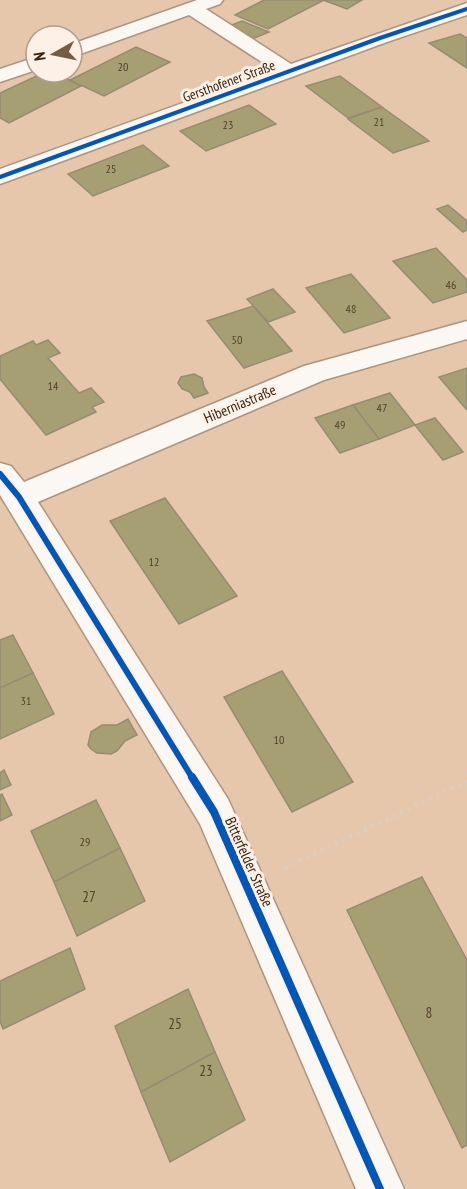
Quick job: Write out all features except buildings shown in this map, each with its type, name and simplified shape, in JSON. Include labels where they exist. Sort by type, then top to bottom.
[{"type":"street","points":[[84,47],[214,0]]},
{"type":"street","name":"Gersthofener Straße","points":[[191,8],[289,71]]},
{"type":"street","name":"Gersthofener Straße","points":[[0,177],[289,71],[467,9]]},
{"type":"street","points":[[0,76],[24,67]]},
{"type":"street","points":[[0,151],[23,168]]},
{"type":"street","name":"Hiberniastraße","points":[[10,485],[314,374],[467,330]]},
{"type":"street","name":"Bitterfelder Straße","points":[[10,485],[214,812],[380,1189]]},
{"type":"path","points":[[247,886],[467,781]]},
{"type":"cycle path","points":[[0,177],[380,38],[467,9]]},
{"type":"cycle path","points":[[0,474],[19,497],[214,812],[380,1189]]}]
